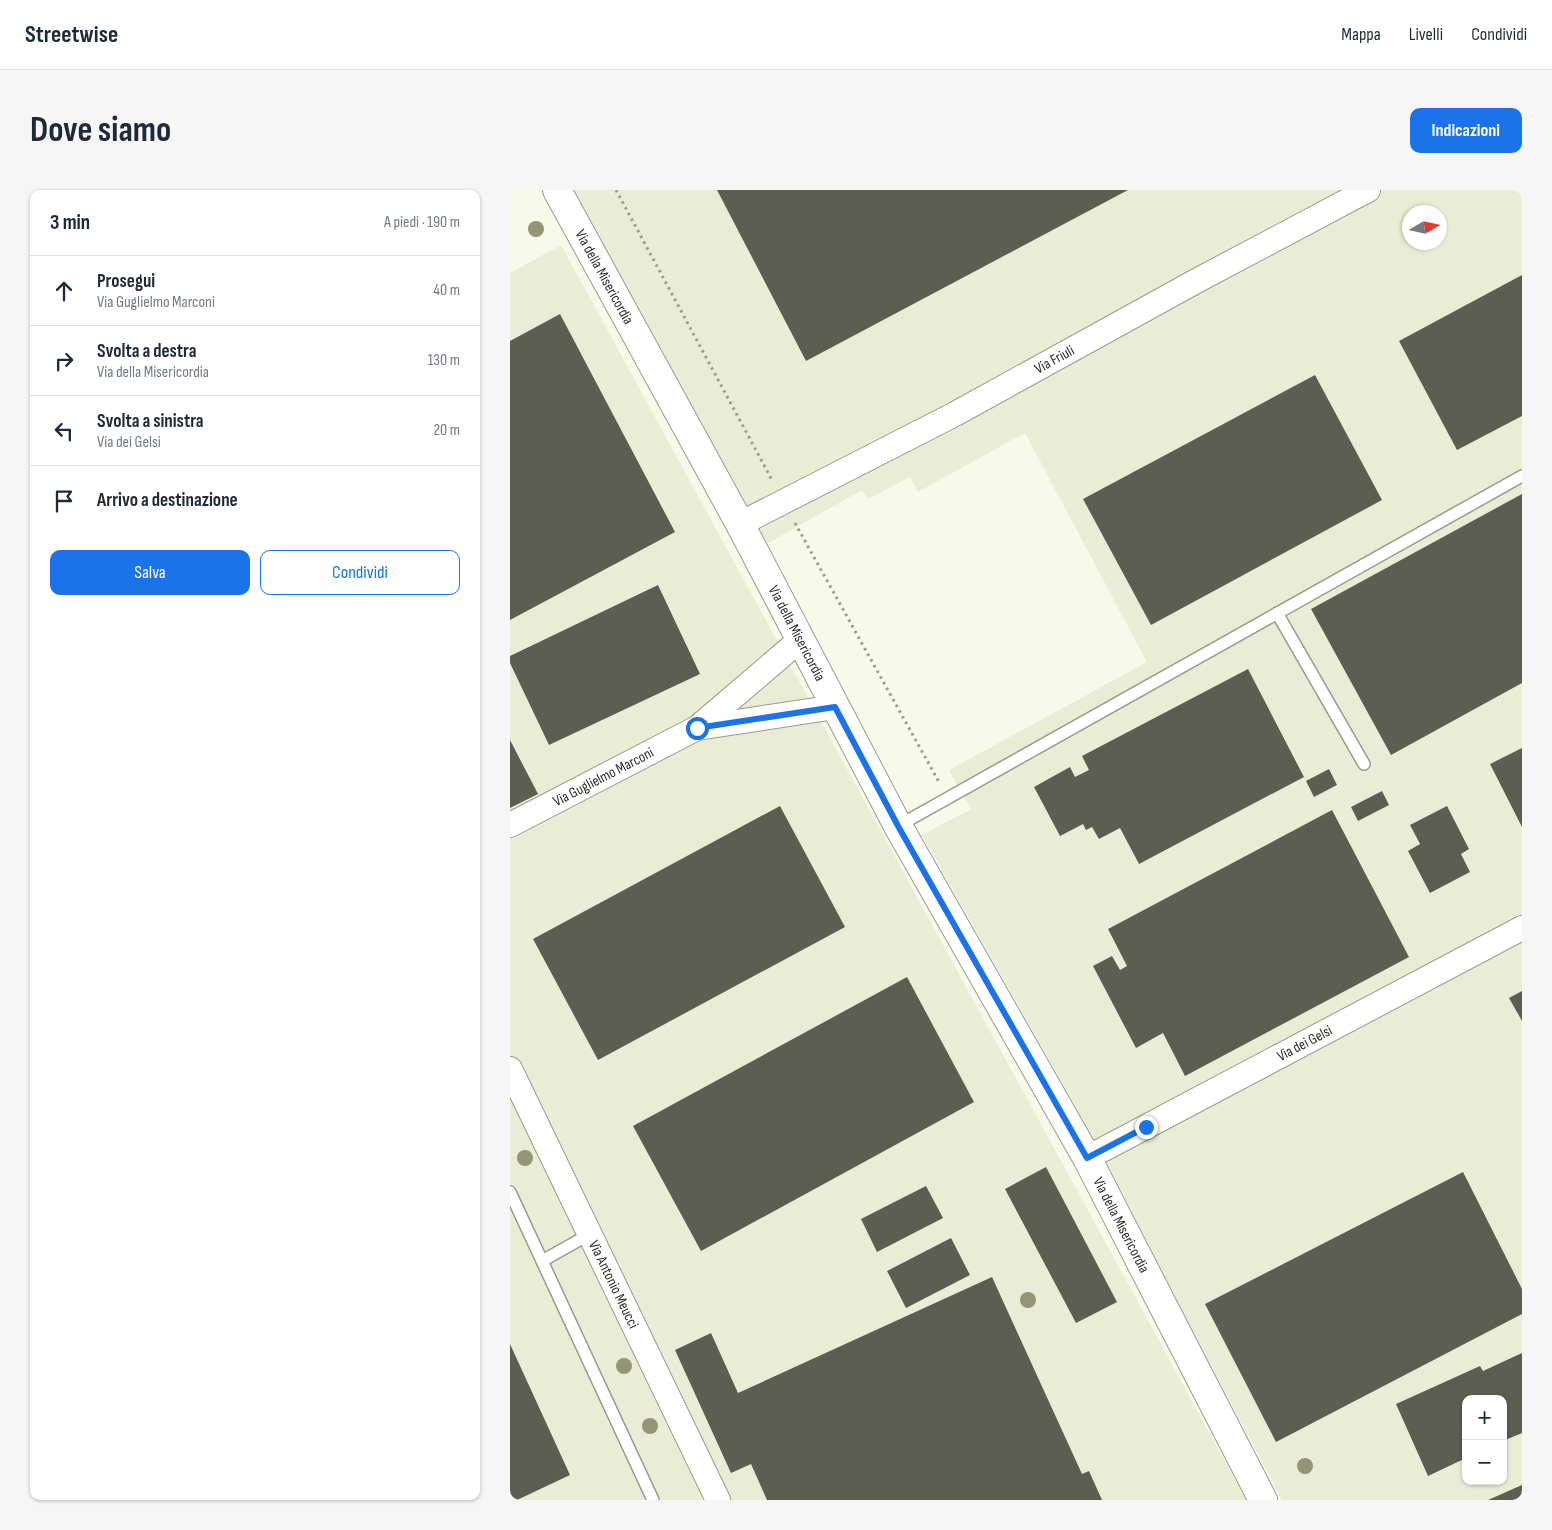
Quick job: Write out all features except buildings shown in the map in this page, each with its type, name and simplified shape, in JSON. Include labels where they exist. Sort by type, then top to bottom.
[{"type":"street","name":"Via della Misericordia","points":[[557,190],[740,524],[898,826],[1087,1158],[1263,1500]]},
{"type":"street","name":"Via Friuli","points":[[740,524],[955,414],[1200,279],[1368,190]]},
{"type":"street","name":"Via Guglielmo Marconi","points":[[510,825],[697,728],[800,640]]},
{"type":"street","name":"Via Guglielmo Marconi","points":[[697,728],[835,707]]},
{"type":"street","name":"Via dei Gelsi","points":[[1087,1158],[1522,928]]},
{"type":"street","name":"Via Antonio Meucci","points":[[510,1069],[718,1500]]},
{"type":"lane","points":[[898,826],[1522,476]]},
{"type":"lane","points":[[1277,614],[1364,764]]},
{"type":"lane","points":[[510,1192],[653,1500]]},
{"type":"lane","points":[[542,1261],[590,1234]]},
{"type":"shaded area","points":[[568,190],[1522,190],[1522,1500],[1282,1500],[1069,1095],[922,835],[971,809],[949,770],[1147,662],[1025,433],[918,492],[910,477],[868,499],[862,490],[761,547]]},
{"type":"shaded area","points":[[561,245],[1246,1500],[510,1500],[510,273]]},
{"type":"route","points":[[697,728],[835,707],[898,826],[1087,1158],[1146,1127]]}]
